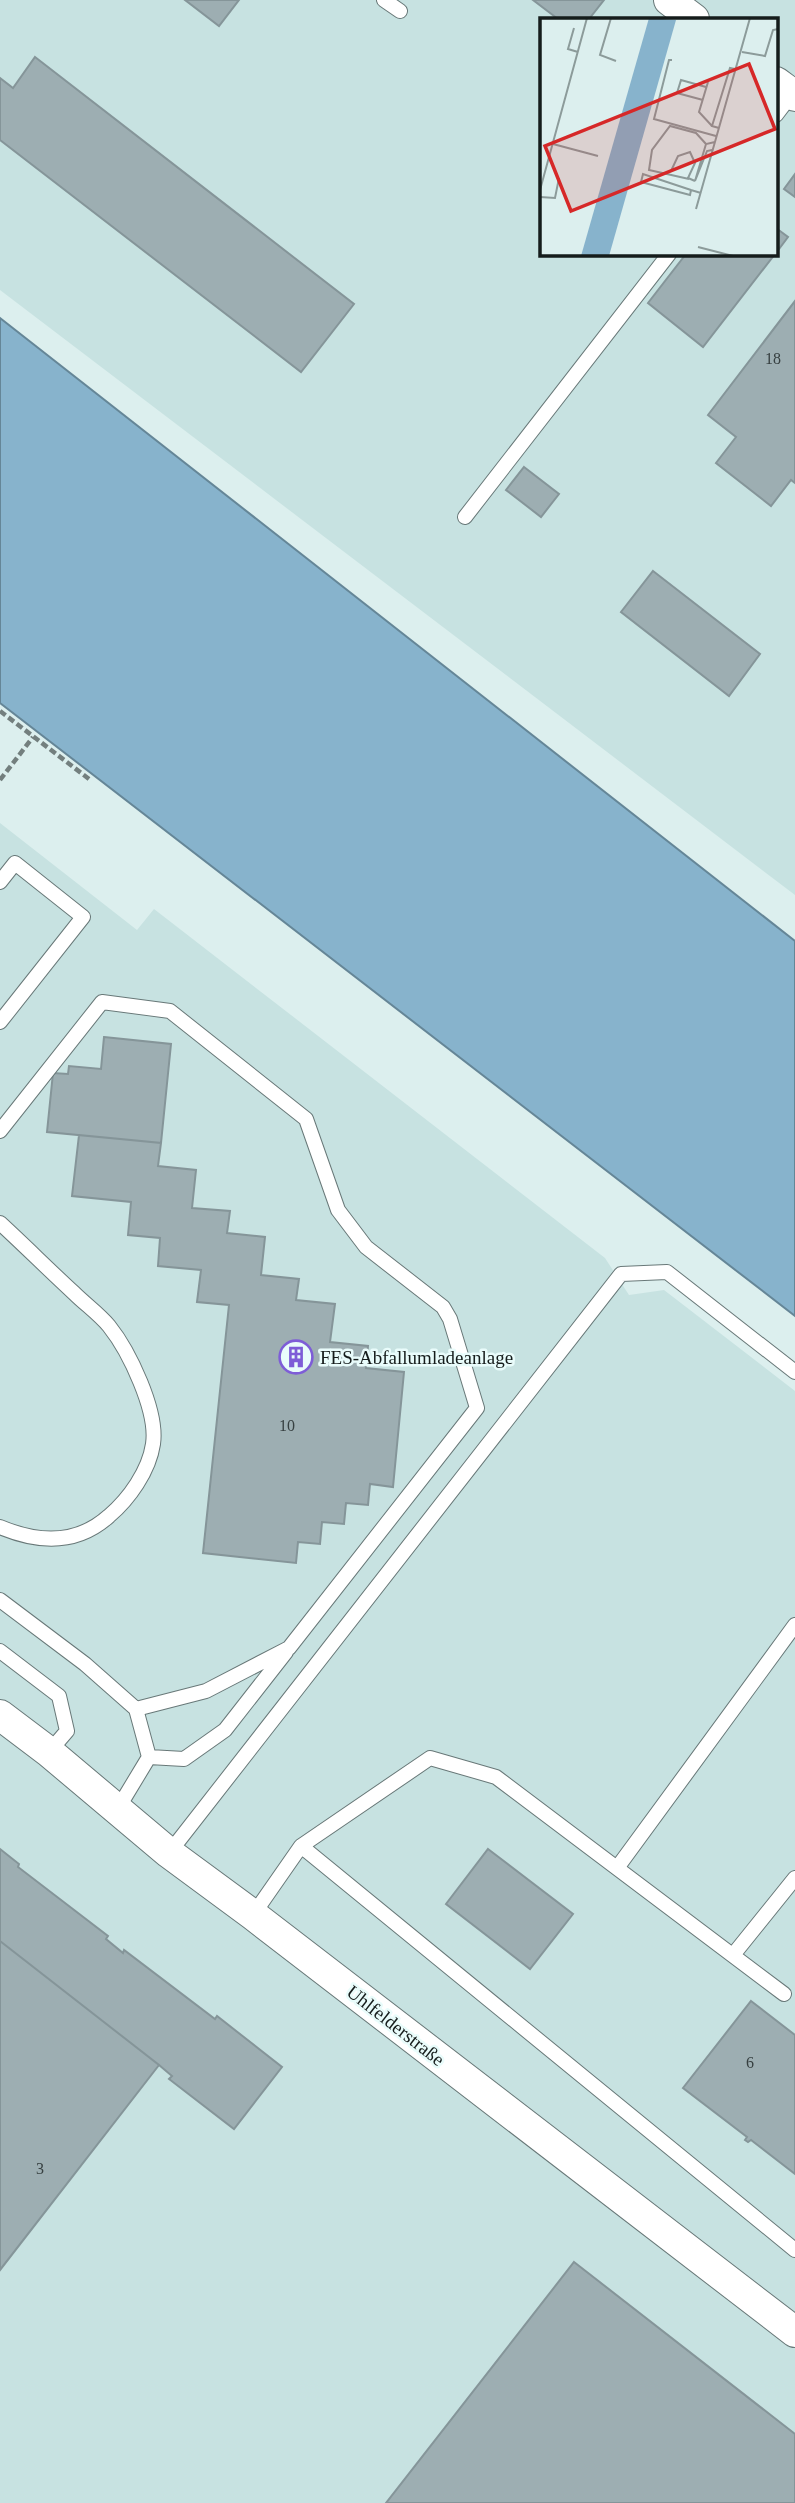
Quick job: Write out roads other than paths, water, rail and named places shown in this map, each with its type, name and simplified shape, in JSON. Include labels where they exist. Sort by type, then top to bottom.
[{"type":"street","points":[[669,0],[693,18]]},
{"type":"street","name":"Uhlfelderstraße","points":[[0,1716],[49,1752],[169,1853],[795,2332]]},
{"type":"lane","points":[[384,0],[400,10]]},
{"type":"lane","points":[[465,517],[666,256]]},
{"type":"lane","points":[[0,882],[15,863],[83,917],[0,1022]]},
{"type":"lane","points":[[0,1131],[102,1002],[170,1011],[306,1119],[338,1210],[366,1247],[443,1307],[450,1319],[477,1408],[225,1730],[184,1759],[149,1757]]},
{"type":"lane","points":[[0,1223],[109,1326],[130,1360],[146,1398],[152,1420],[153,1444],[146,1465],[121,1506],[103,1523],[80,1535],[59,1539],[36,1538],[0,1527]]},
{"type":"lane","points":[[169,1853],[621,1274],[667,1272],[795,1372]]},
{"type":"lane","points":[[0,1600],[85,1664],[136,1709],[149,1757],[117,1810]]},
{"type":"lane","points":[[617,1868],[795,1625]]},
{"type":"lane","points":[[136,1709],[206,1691],[289,1648]]},
{"type":"lane","points":[[0,1651],[58,1696],[67,1731],[49,1752]]},
{"type":"lane","points":[[253,1915],[302,1846],[430,1758],[496,1776],[783,1994]]},
{"type":"lane","points":[[302,1846],[795,2250]]},
{"type":"lane","points":[[733,1955],[795,1878]]},
{"type":"water","points":[[0,318],[795,941],[795,1316],[0,703]]},
{"type":"place","name":"FES-Abfallumladeanlage","points":[[296,1357]]}]
